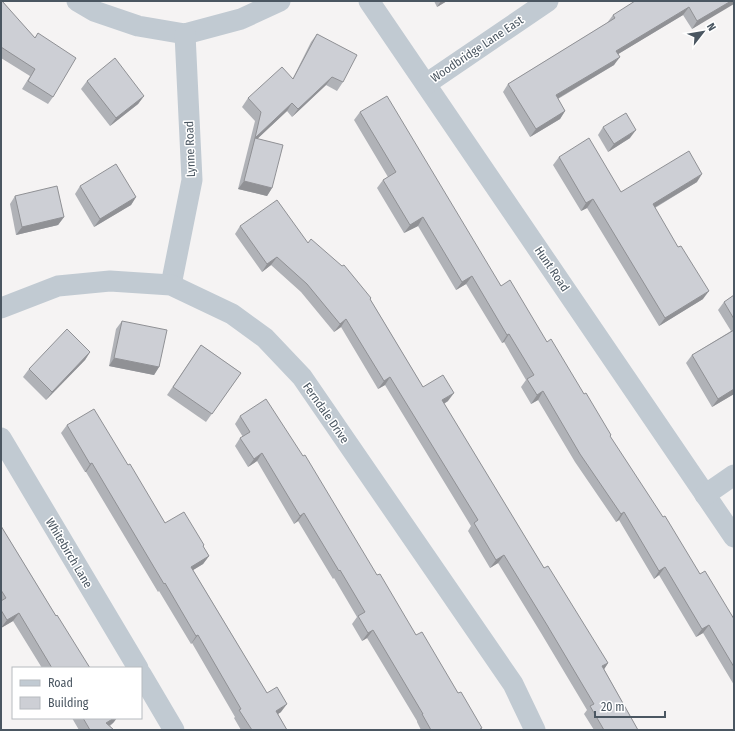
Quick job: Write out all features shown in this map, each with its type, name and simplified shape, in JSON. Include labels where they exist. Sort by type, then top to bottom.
[{"type":"street","points":[[77,1],[94,11],[138,26],[185,34],[241,20],[280,1]]},
{"type":"street","name":"Hunt Road","points":[[369,1],[734,536]]},
{"type":"street","name":"Woodbridge Lane East","points":[[426,84],[548,1]]},
{"type":"street","name":"Lynne Road","points":[[171,285],[192,180],[185,34]]},
{"type":"street","name":"Ferndale Drive","points":[[1,308],[58,286],[110,281],[171,285],[232,314],[265,338],[302,377],[513,684],[535,730]]},
{"type":"street","name":"Whitebirch Lane","points":[[1,438],[137,667]]},
{"type":"street","points":[[705,495],[734,475]]},
{"type":"street","points":[[142,676],[174,730]]},
{"type":"building","points":[[1,1],[35,38],[38,33],[76,58],[53,97],[28,81],[35,69],[1,47]]},
{"type":"building","points":[[635,1],[731,1],[697,21],[689,7],[616,51],[620,57],[556,95],[565,111],[536,129],[508,84],[615,18],[613,15]]},
{"type":"building","points":[[317,34],[357,55],[343,82],[332,77],[298,109],[292,103],[255,138],[261,112],[248,98],[282,67],[293,79]]},
{"type":"building","points":[[115,58],[144,96],[116,118],[87,81]]},
{"type":"building","points":[[387,96],[501,286],[510,280],[547,342],[551,339],[584,394],[586,393],[611,435],[610,436],[663,517],[665,516],[700,574],[705,571],[734,619],[734,667],[709,625],[702,629],[665,567],[659,571],[624,512],[621,514],[580,454],[543,391],[537,395],[527,379],[534,375],[509,334],[507,335],[472,276],[462,282],[423,217],[410,225],[383,180],[396,172],[360,112]]},
{"type":"building","points":[[626,113],[636,130],[614,144],[603,127]]},
{"type":"building","points":[[255,138],[283,145],[272,188],[244,181]]},
{"type":"building","points":[[589,138],[621,192],[689,151],[702,174],[653,204],[678,247],[681,246],[709,291],[665,318],[593,199],[586,203],[559,157]]},
{"type":"building","points":[[116,164],[136,197],[100,219],[80,186]]},
{"type":"building","points":[[57,186],[64,217],[22,227],[15,196]]},
{"type":"building","points":[[277,200],[308,243],[311,239],[342,266],[344,265],[371,298],[370,299],[423,387],[443,375],[454,393],[442,400],[544,568],[548,566],[608,663],[602,666],[638,730],[604,730],[590,706],[594,704],[547,625],[504,555],[496,560],[474,523],[478,520],[390,377],[384,381],[346,319],[340,324],[307,284],[277,257],[267,264],[240,226]]},
{"type":"building","points":[[734,295],[734,319],[724,302]]},
{"type":"building","points":[[122,321],[167,330],[159,367],[114,358]]},
{"type":"building","points":[[67,329],[90,352],[52,392],[29,369]]},
{"type":"building","points":[[734,330],[734,389],[718,399],[692,355]]},
{"type":"building","points":[[201,345],[241,373],[212,414],[173,387]]},
{"type":"building","points":[[266,399],[303,456],[305,455],[377,575],[380,574],[416,635],[422,632],[458,693],[461,692],[482,728],[480,730],[431,730],[373,630],[368,633],[358,616],[365,612],[304,513],[300,516],[262,453],[254,459],[240,438],[250,432],[240,416]]},
{"type":"building","points":[[94,409],[128,465],[130,464],[165,523],[184,512],[204,545],[203,546],[209,556],[191,567],[267,693],[277,687],[287,704],[276,711],[287,730],[252,730],[239,710],[241,709],[198,635],[196,636],[92,463],[90,464],[67,425]]},
{"type":"building","points":[[1,526],[89,667],[51,667],[19,613],[7,620],[1,610],[1,601],[6,598],[1,590]]},
{"type":"building","points":[[84,719],[112,719],[106,723],[114,730],[90,730]]}]
